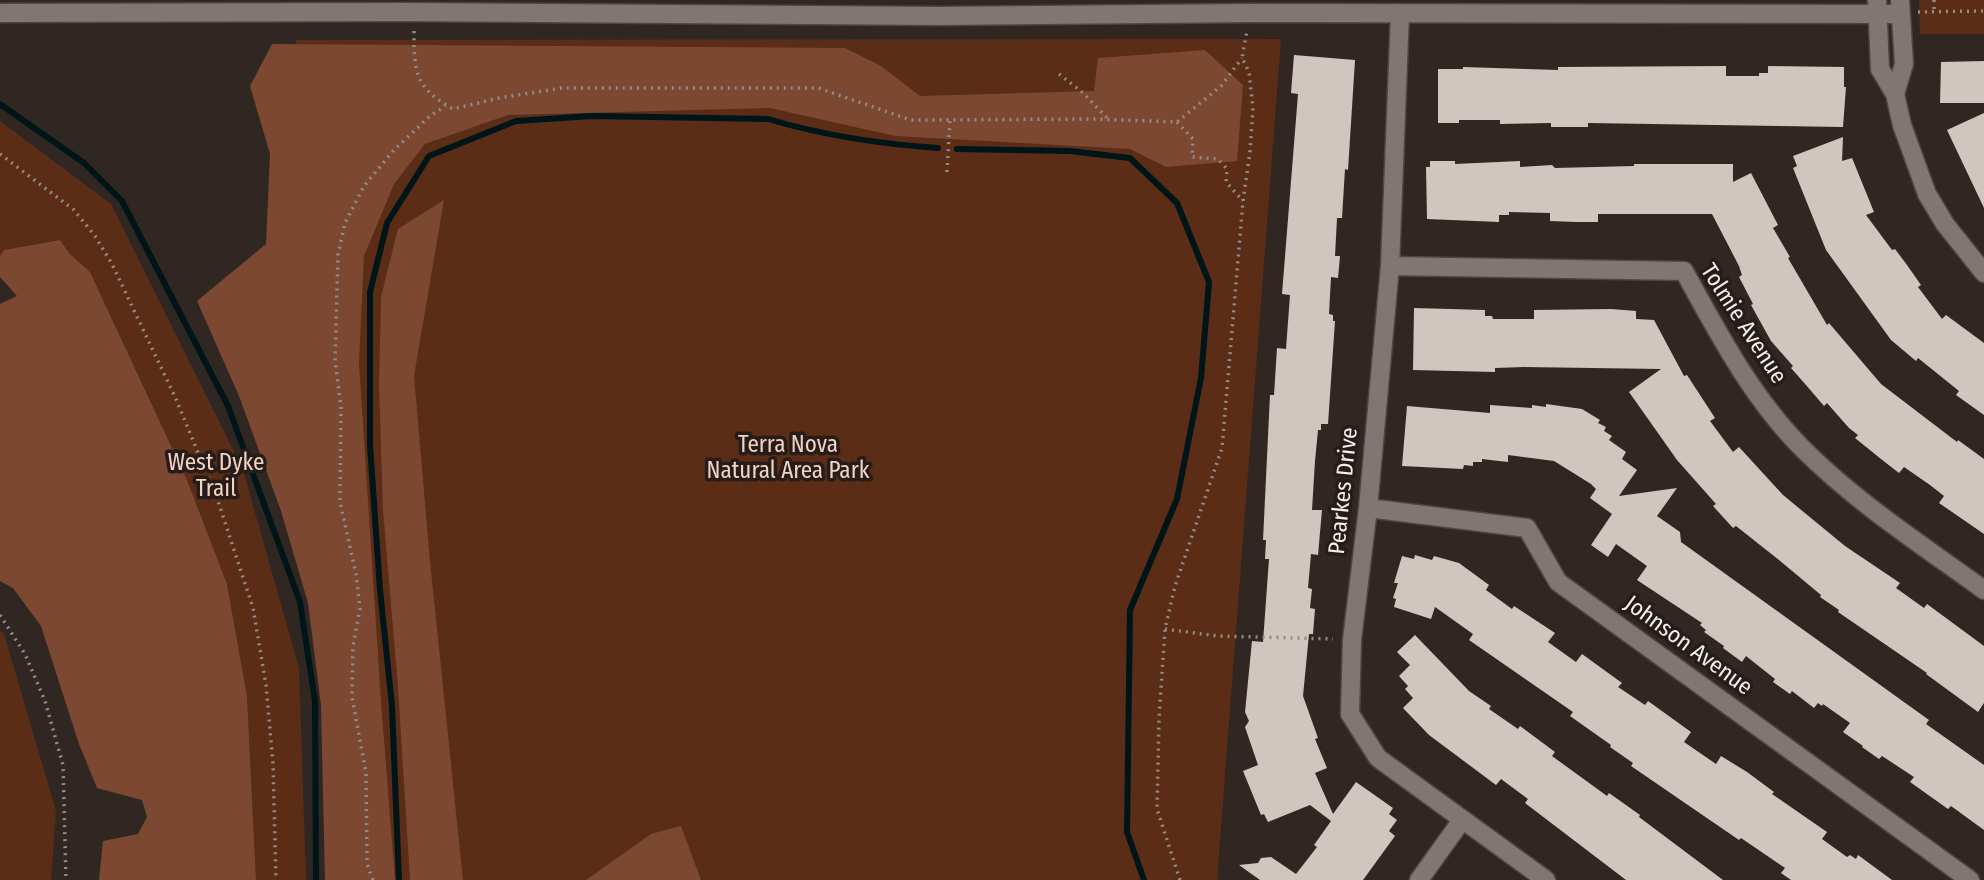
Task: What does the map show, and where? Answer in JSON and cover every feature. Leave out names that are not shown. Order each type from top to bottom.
[{"type":"street","points":[[1878,7],[1880,69],[1895,94],[1902,125],[1927,194],[1945,224],[1984,273]]},
{"type":"street","points":[[0,13],[406,12],[939,16],[1878,7],[1905,9],[1904,64],[1895,94]]},
{"type":"street","name":"Pearkes Drive","points":[[1400,13],[1390,266],[1368,508],[1352,640],[1350,714],[1378,758],[1546,880]]},
{"type":"street","name":"Tolmie Avenue","points":[[1390,266],[1684,271],[1726,349],[1801,448],[1860,500],[1984,590]]},
{"type":"street","name":"Johnson Avenue","points":[[1368,508],[1527,528],[1558,582],[1970,880]]},
{"type":"street","points":[[1419,880],[1462,820]]},
{"type":"path","points":[[1934,0],[1934,12]]},
{"type":"path","points":[[1905,9],[1934,12],[1984,11]]},
{"type":"path","points":[[414,27],[415,73],[434,99],[453,109],[562,88],[818,88],[911,120],[1177,122],[1221,86],[1242,58],[1248,27]]},
{"type":"path","points":[[1180,880],[1157,810],[1165,629],[1174,586],[1222,448],[1242,201],[1250,152],[1253,108],[1249,72],[1242,58]]},
{"type":"path","points":[[1059,74],[1081,91],[1110,120]]},
{"type":"path","points":[[373,880],[367,864],[366,772],[352,697],[354,646],[360,609],[356,575],[340,502],[341,407],[335,360],[338,255],[345,223],[364,186],[393,151],[432,115],[447,106]]},
{"type":"path","points":[[947,172],[950,120]]},
{"type":"path","points":[[1177,122],[1194,139],[1192,156],[1218,159],[1227,169],[1226,182],[1242,201]]},
{"type":"path","points":[[0,154],[74,210],[95,236],[112,264],[176,399],[219,504],[253,608],[266,685],[273,763],[276,880]]},
{"type":"path","points":[[0,615],[25,654],[45,701],[63,765],[66,880]]},
{"type":"path","points":[[1165,629],[1217,636],[1352,640]]},
{"type":"green space","points":[[1919,0],[1984,0],[1984,34],[1920,34]]},
{"type":"green space","name":"Terra Nova Natural Area Park","points":[[1281,39],[1217,880],[336,880],[339,759],[296,457],[296,40]]},
{"type":"green space","name":"West Dyke Trail","points":[[0,121],[111,204],[243,470],[299,668],[306,880],[256,880],[247,696],[227,584],[187,480],[90,272],[59,240],[4,250],[0,256]]},
{"type":"green space","points":[[0,631],[4,634],[56,811],[51,880],[0,880]]},
{"type":"shaded area","points":[[272,44],[845,48],[881,66],[920,96],[1094,91],[1098,58],[1205,50],[1243,85],[1237,161],[1166,167],[1130,149],[895,136],[770,108],[508,115],[425,144],[394,184],[364,256],[359,362],[395,880],[325,880],[321,705],[308,603],[281,511],[239,396],[197,301],[266,244],[270,154],[250,86]]},
{"type":"shaded area","points":[[444,200],[414,376],[463,880],[410,880],[383,510],[379,385],[381,297],[398,229]]},
{"type":"shaded area","points":[[60,240],[69,253],[90,272],[187,480],[227,584],[247,696],[256,880],[99,880],[103,841],[138,834],[147,817],[142,800],[97,788],[79,744],[41,626],[13,588],[0,581],[0,304],[17,296],[0,277],[0,256],[4,250]]},
{"type":"shaded area","points":[[681,826],[701,880],[586,880],[651,834]]},
{"type":"building","points":[[1294,55],[1355,60],[1348,170],[1345,169],[1342,218],[1337,218],[1335,256],[1340,256],[1338,278],[1331,277],[1329,314],[1333,315],[1335,321],[1328,424],[1321,424],[1321,430],[1318,430],[1315,461],[1312,510],[1322,510],[1318,555],[1311,554],[1308,588],[1312,589],[1310,608],[1315,609],[1313,634],[1309,634],[1303,696],[1318,738],[1315,739],[1327,768],[1315,773],[1333,814],[1356,782],[1393,808],[1389,814],[1397,820],[1389,831],[1395,836],[1363,880],[1260,880],[1239,865],[1258,863],[1261,858],[1271,857],[1296,874],[1317,847],[1314,845],[1331,821],[1310,805],[1268,822],[1264,814],[1261,815],[1243,771],[1258,765],[1245,727],[1249,721],[1245,712],[1252,641],[1263,642],[1269,559],[1265,559],[1266,540],[1263,540],[1270,395],[1274,395],[1277,348],[1286,349],[1290,295],[1282,294],[1298,94],[1291,93]]},
{"type":"building","points":[[1984,61],[1984,103],[1940,103],[1941,62]]},
{"type":"building","points":[[1726,66],[1726,76],[1759,76],[1759,73],[1768,73],[1768,66],[1844,67],[1846,87],[1843,127],[1588,123],[1588,127],[1551,127],[1551,123],[1500,124],[1500,120],[1438,123],[1438,69],[1463,67],[1558,70],[1558,67]]},
{"type":"building","points":[[1984,113],[1984,208],[1947,130]]},
{"type":"building","points":[[1843,137],[1842,161],[1852,158],[1874,212],[1866,215],[1907,265],[1921,285],[1918,287],[1942,319],[1946,315],[1984,343],[1984,415],[1956,395],[1959,391],[1891,340],[1826,250],[1793,168],[1797,166],[1793,156]]},
{"type":"building","points":[[1430,161],[1455,161],[1455,164],[1520,161],[1520,167],[1552,165],[1555,168],[1634,164],[1733,164],[1733,182],[1751,173],[1778,225],[1773,228],[1790,257],[1788,258],[1827,325],[1829,323],[1881,384],[1957,442],[1958,440],[1984,459],[1984,534],[1939,503],[1944,496],[1930,485],[1904,467],[1899,473],[1855,438],[1858,435],[1827,403],[1824,406],[1791,368],[1793,366],[1771,341],[1751,305],[1753,304],[1739,277],[1742,275],[1739,266],[1712,214],[1598,214],[1598,222],[1550,221],[1550,213],[1509,212],[1509,215],[1499,215],[1499,222],[1427,219],[1426,167],[1430,167]]},
{"type":"building","points":[[1414,308],[1485,310],[1485,316],[1492,316],[1493,319],[1534,319],[1534,310],[1611,309],[1636,311],[1636,319],[1654,320],[1684,376],[1687,375],[1715,418],[1710,421],[1733,452],[1739,447],[1783,495],[1845,546],[1900,583],[1896,588],[1924,608],[1927,604],[1984,646],[1984,703],[1978,712],[1838,612],[1839,610],[1820,597],[1821,595],[1779,560],[1736,526],[1733,528],[1713,506],[1716,504],[1677,460],[1629,392],[1661,369],[1524,367],[1495,368],[1495,372],[1413,370]]},
{"type":"building","points":[[1546,404],[1582,409],[1600,420],[1598,423],[1606,427],[1604,431],[1612,436],[1609,440],[1626,452],[1622,459],[1637,470],[1619,496],[1677,488],[1657,516],[1680,532],[1681,542],[1929,720],[1926,724],[1984,765],[1984,830],[1951,806],[1948,809],[1910,782],[1914,777],[1882,756],[1879,759],[1862,747],[1843,732],[1850,723],[1823,704],[1822,706],[1818,703],[1814,708],[1792,691],[1790,694],[1773,682],[1775,679],[1746,656],[1742,662],[1723,648],[1724,646],[1704,632],[1706,630],[1700,625],[1702,623],[1637,580],[1647,566],[1616,544],[1608,557],[1591,545],[1612,514],[1590,498],[1596,489],[1591,484],[1554,461],[1508,455],[1508,462],[1482,459],[1482,462],[1473,462],[1473,466],[1464,465],[1463,469],[1402,466],[1407,406],[1490,413],[1490,405],[1532,408],[1532,405],[1546,407]]},
{"type":"building","points":[[1415,555],[1432,560],[1434,556],[1459,563],[1489,585],[1486,590],[1512,609],[1514,606],[1555,633],[1548,642],[1576,662],[1582,654],[1622,683],[1618,687],[1645,705],[1648,701],[1691,732],[1684,742],[1716,764],[1721,756],[1747,772],[1774,792],[1772,794],[1827,832],[1822,839],[1847,857],[1850,855],[1856,859],[1858,855],[1892,880],[1791,880],[1781,873],[1785,868],[1631,766],[1633,763],[1570,716],[1573,712],[1469,640],[1473,634],[1435,607],[1431,619],[1394,607],[1396,599],[1393,598],[1398,583],[1394,583],[1402,556],[1414,559]]},
{"type":"building","points":[[1415,635],[1469,691],[1491,706],[1489,709],[1518,729],[1520,726],[1555,752],[1552,756],[1607,796],[1609,793],[1640,815],[1639,817],[1723,880],[1626,880],[1525,803],[1528,799],[1501,779],[1496,785],[1429,735],[1403,708],[1413,698],[1405,689],[1408,686],[1399,676],[1410,665],[1397,652]]},
{"type":"waterway","points":[[0,104],[84,163],[122,201],[228,406],[300,602],[315,701],[316,880]]},
{"type":"waterway","points":[[399,880],[392,706],[380,590],[370,445],[370,292],[387,223],[429,156],[516,121],[592,116],[768,119],[853,138],[938,148]]},
{"type":"waterway","points":[[957,149],[1070,151],[1130,158],[1177,203],[1209,282],[1201,378],[1177,499],[1130,610],[1127,832],[1144,880]]}]
